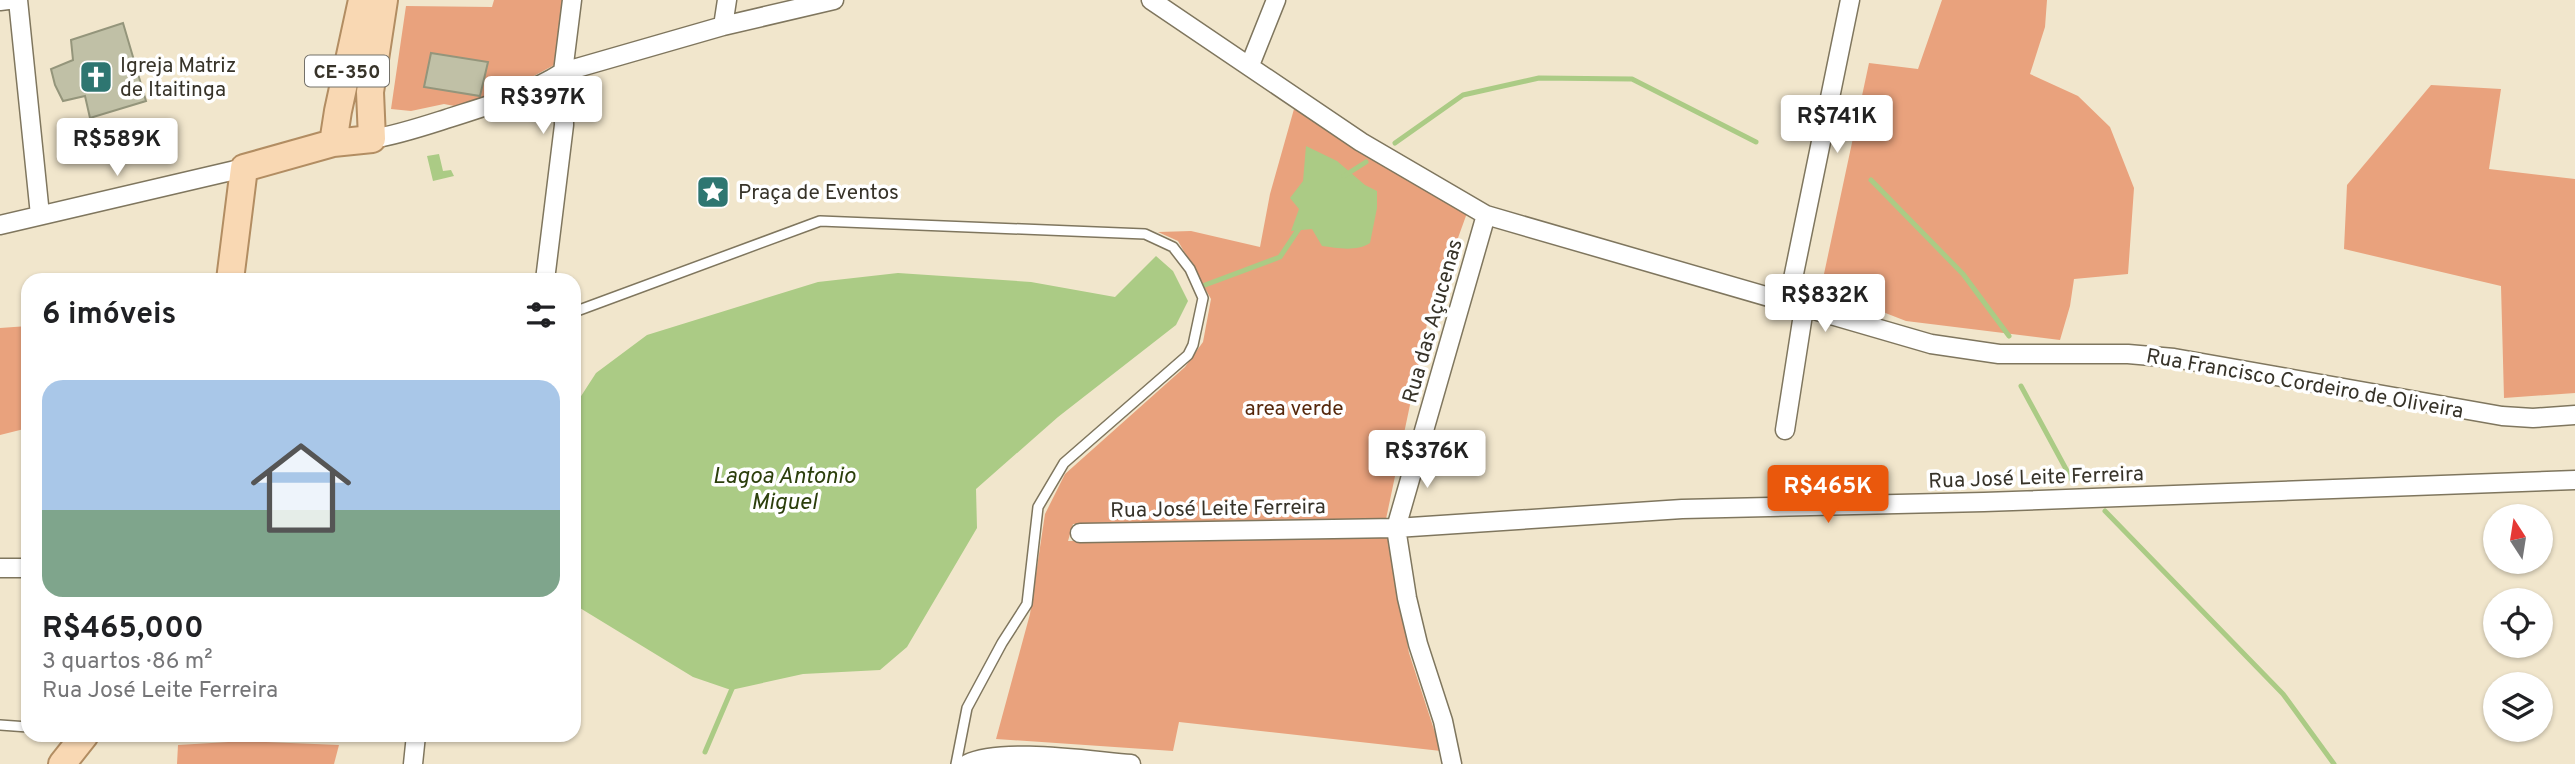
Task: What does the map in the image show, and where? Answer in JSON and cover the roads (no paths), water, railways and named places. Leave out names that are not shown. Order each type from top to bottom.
[{"type":"main road","name":"CE-350","points":[[333,143],[362,0]]},
{"type":"main road","name":"CE-350","points":[[372,139],[370,92],[384,0]]},
{"type":"main road","points":[[231,273],[244,168],[333,143],[372,139]]},
{"type":"main road","points":[[62,764],[79,742]]},
{"type":"street","points":[[0,1],[8,0]]},
{"type":"street","points":[[18,0],[40,215]]},
{"type":"street","points":[[546,273],[564,125],[563,72],[572,0]]},
{"type":"street","points":[[723,26],[727,0]]},
{"type":"street","points":[[372,139],[412,130],[496,103],[536,87],[563,72],[723,26],[834,0]]},
{"type":"street","name":"Rua Francisco Cordeiro de Oliveira","points":[[1151,0],[1361,142],[1486,215],[1931,344],[1971,351],[2024,355],[2128,354],[2174,358],[2502,416],[2533,418],[2575,415]]},
{"type":"street","points":[[1250,65],[1276,0]]},
{"type":"street","points":[[1785,430],[1796,305],[1850,0]]},
{"type":"street","points":[[0,225],[244,168]]},
{"type":"street","name":"Rua das Açucenas","points":[[1452,764],[1407,598],[1396,528],[1486,215]]},
{"type":"street","name":"Rua José Leite Ferreira","points":[[1080,533],[1396,528],[1682,509],[1984,502],[2575,480]]},
{"type":"street","points":[[0,568],[21,568]]},
{"type":"street","points":[[413,764],[415,742]]},
{"type":"street","points":[[967,764],[992,758],[1024,757],[1131,764]]},
{"type":"lane","points":[[581,309],[820,220],[1145,234],[1173,247],[1190,269],[1203,298],[1194,345],[1188,355],[1063,463],[1054,476],[1038,507],[1027,604],[1002,643],[967,708],[956,764]]},
{"type":"lane","points":[[0,725],[21,726]]},
{"type":"water","points":[[1306,146],[1337,161],[1365,185],[1377,191],[1377,208],[1370,243],[1353,248],[1322,246],[1312,229],[1291,231],[1299,209],[1290,198],[1303,181]]},
{"type":"water","points":[[439,154],[443,171],[451,170],[454,176],[433,181],[427,156]]},
{"type":"water","name":"Lagoa Antonio Miguel","points":[[1156,256],[1173,271],[1188,301],[1176,325],[1058,417],[976,489],[977,528],[907,647],[880,670],[803,674],[731,690],[693,677],[581,609],[581,396],[596,373],[647,335],[818,282],[898,273],[1031,282],[1115,297]]},
{"type":"waterway","points":[[1395,143],[1463,95],[1539,78],[1632,79],[1756,142]]},
{"type":"waterway","points":[[1344,176],[1366,162]]},
{"type":"waterway","points":[[1871,180],[1963,274],[2009,336]]},
{"type":"waterway","points":[[1205,285],[1280,257],[1300,227]]},
{"type":"waterway","points":[[2021,386],[2073,482]]},
{"type":"waterway","points":[[2105,511],[2283,694],[2334,764]]},
{"type":"waterway","points":[[705,752],[734,684]]},
{"type":"place","name":"Igreja Matriz de Itaitinga","points":[[96,77]]},
{"type":"place","name":"Praça de Eventos","points":[[713,192]]},
{"type":"park label","name":"area verde","points":[[1294,408]]}]
